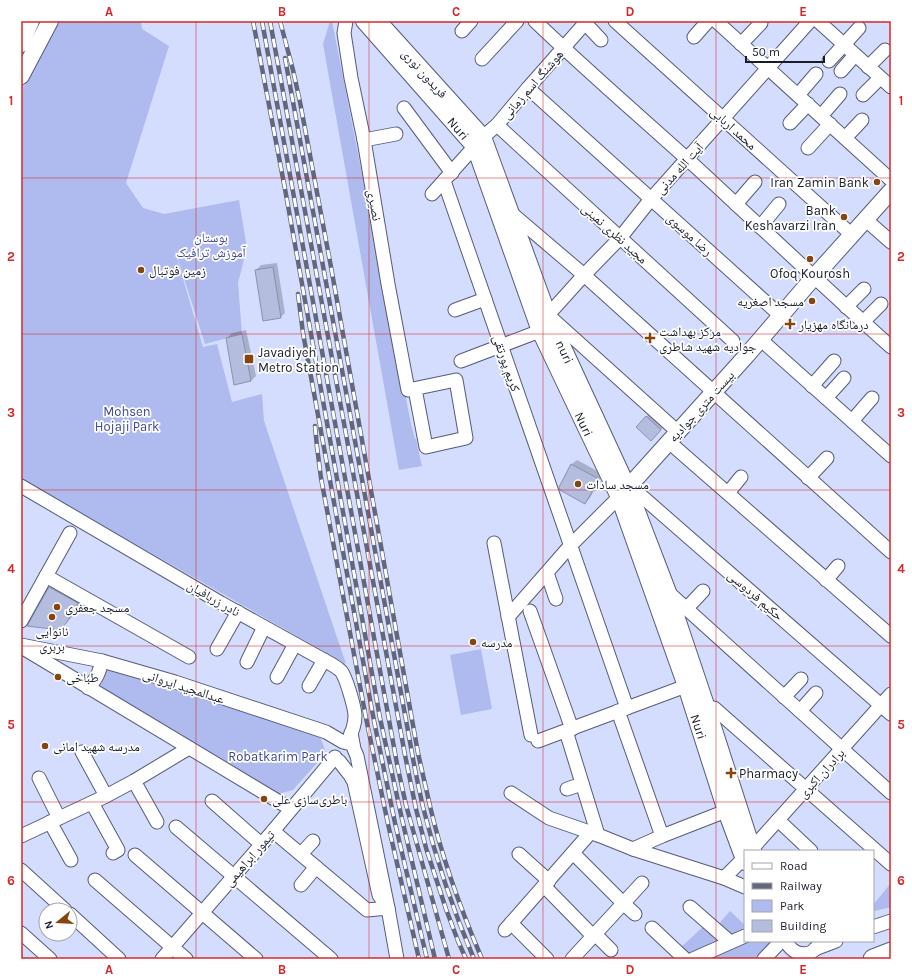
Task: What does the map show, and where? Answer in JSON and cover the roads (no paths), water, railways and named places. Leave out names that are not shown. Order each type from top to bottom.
[{"type":"highway","points":[[873,959],[891,952]]},
{"type":"main road","points":[[21,44],[31,21]]},
{"type":"main road","points":[[21,76],[50,21]]},
{"type":"main road","name":"Nuri","points":[[364,21],[479,142],[540,331],[626,490],[668,592],[692,684]]},
{"type":"main road","name":"فریدون نوری","points":[[378,21],[479,142],[510,212]]},
{"type":"main road","name":"بیست متری جوادیه","points":[[626,490],[891,191]]},
{"type":"main road","name":"nuri","points":[[510,212],[548,316],[626,490]]},
{"type":"main road","name":"Nuri","points":[[626,490],[746,850]]},
{"type":"street","name":"نصیری","points":[[346,21],[344,33],[351,78],[364,140],[388,284],[412,389],[426,447],[466,438],[456,380],[412,389]]},
{"type":"street","points":[[462,31],[471,21]]},
{"type":"street","points":[[482,59],[517,21]]},
{"type":"street","points":[[535,21],[736,204],[846,307],[889,342]]},
{"type":"street","name":"محمد اربابی","points":[[615,21],[852,235]]},
{"type":"street","points":[[694,37],[708,21]]},
{"type":"street","name":"آیت‌ الله مدنی","points":[[548,316],[584,275],[620,238],[651,199],[810,21]]},
{"type":"street","points":[[818,21],[891,87]]},
{"type":"street","points":[[586,22],[601,40]]},
{"type":"street","name":"هوشنگ اسم زمانی","points":[[432,194],[479,142],[497,125],[586,22]]},
{"type":"street","points":[[721,22],[741,44],[891,180]]},
{"type":"street","points":[[741,44],[761,23]]},
{"type":"street","points":[[829,60],[859,28]]},
{"type":"street","points":[[868,67],[885,50]]},
{"type":"street","points":[[841,71],[856,55]]},
{"type":"street","points":[[798,95],[816,74]]},
{"type":"street","points":[[863,95],[880,78]]},
{"type":"street","name":"رضا موسوی","points":[[528,88],[781,316]]},
{"type":"street","points":[[808,148],[840,94]]},
{"type":"street","points":[[790,123],[808,104]]},
{"type":"street","name":"کریم پورتقی","points":[[404,108],[448,177],[485,299],[570,546],[662,836]]},
{"type":"street","points":[[845,138],[862,120]]},
{"type":"street","name":"مجید نظری نمینی","points":[[497,125],[733,341]]},
{"type":"street","points":[[364,140],[396,134]]},
{"type":"street","points":[[736,204],[755,182]]},
{"type":"street","points":[[760,227],[779,204]]},
{"type":"street","points":[[510,212],[584,275],[891,552]]},
{"type":"street","points":[[866,220],[891,242]]},
{"type":"street","points":[[846,307],[864,289]]},
{"type":"street","points":[[455,310],[485,299]]},
{"type":"street","points":[[863,322],[881,304]]},
{"type":"street","points":[[548,316],[673,437],[728,493],[826,580],[890,634]]},
{"type":"street","points":[[461,361],[540,331]]},
{"type":"street","points":[[760,339],[891,456]]},
{"type":"street","points":[[812,386],[834,361]]},
{"type":"street","points":[[826,398],[844,378]]},
{"type":"street","points":[[852,421],[872,398]]},
{"type":"street","points":[[808,478],[827,458]]},
{"type":"street","points":[[728,493],[742,477]]},
{"type":"street","name":"نادر زربافیان","points":[[21,486],[341,671],[349,689],[355,715],[349,742],[357,756],[397,959]]},
{"type":"street","name":"بیست متری جوادیه","points":[[508,617],[570,546],[626,490]]},
{"type":"street","name":"حکیم فردوسی","points":[[626,490],[886,709]]},
{"type":"street","points":[[21,622],[70,533]]},
{"type":"street","points":[[494,543],[508,617],[535,738],[569,730],[692,684]]},
{"type":"street","points":[[826,580],[838,566]]},
{"type":"street","points":[[547,573],[556,599]]},
{"type":"street","points":[[46,576],[189,657]]},
{"type":"street","points":[[686,609],[703,591]]},
{"type":"street","points":[[668,592],[750,672],[784,697],[891,793]]},
{"type":"street","points":[[530,611],[569,730],[594,834]]},
{"type":"street","points":[[217,649],[238,612]]},
{"type":"street","points":[[247,662],[264,627]]},
{"type":"street","points":[[277,677],[295,644]]},
{"type":"street","name":"عبدالمجید ایروانی","points":[[23,651],[102,660],[175,682],[326,732],[349,742]]},
{"type":"street","name":"عبدالمجید ایروانی","points":[[23,651],[291,809]]},
{"type":"street","points":[[88,688],[96,680],[102,660]]},
{"type":"street","points":[[309,686],[324,660]]},
{"type":"street","points":[[784,697],[801,679]]},
{"type":"street","points":[[800,712],[816,693]]},
{"type":"street","name":"برادران اکبری","points":[[752,850],[842,749],[886,709],[891,694]]},
{"type":"street","points":[[714,708],[891,864]]},
{"type":"street","name":"تیمور ابراهیمی","points":[[162,959],[291,809],[337,759],[334,754],[337,745],[349,742]]},
{"type":"street","points":[[21,836],[106,796],[189,748]]},
{"type":"street","points":[[82,752],[106,796]]},
{"type":"street","name":"نادر زربافیان","points":[[337,759],[354,782],[379,895],[388,908]]},
{"type":"street","points":[[39,778],[71,860]]},
{"type":"street","points":[[134,781],[157,822]]},
{"type":"street","points":[[567,789],[582,784]]},
{"type":"street","points":[[511,793],[549,818],[633,849],[724,878],[744,887]]},
{"type":"street","points":[[212,801],[261,844]]},
{"type":"street","points":[[92,803],[116,852]]},
{"type":"street","points":[[633,849],[732,808]]},
{"type":"street","points":[[778,820],[809,850]]},
{"type":"street","points":[[176,828],[331,959]]},
{"type":"street","points":[[273,831],[367,910],[388,908]]},
{"type":"street","points":[[547,959],[508,926],[573,853],[594,834]]},
{"type":"street","points":[[301,854],[313,841]]},
{"type":"street","points":[[573,853],[635,914]]},
{"type":"street","points":[[519,854],[594,935],[611,950]]},
{"type":"street","points":[[135,856],[256,959]]},
{"type":"street","name":"برادران اکبری","points":[[724,878],[744,859]]},
{"type":"street","points":[[301,884],[316,867]]},
{"type":"street","points":[[21,870],[56,902]]},
{"type":"street","points":[[95,880],[186,959]]},
{"type":"street","points":[[572,959],[642,883]]},
{"type":"street","points":[[690,907],[730,942]]},
{"type":"street","points":[[874,921],[891,918]]},
{"type":"street","points":[[78,921],[119,959]]},
{"type":"street","points":[[874,928],[891,921]]},
{"type":"street","points":[[652,928],[685,959]]},
{"type":"street","points":[[21,934],[50,959]]},
{"type":"street","points":[[693,959],[744,936]]},
{"type":"street","points":[[764,959],[780,942]]},
{"type":"street","points":[[786,942],[789,947],[799,954],[833,942]]},
{"type":"street","points":[[791,959],[813,948]]},
{"type":"railway","points":[[253,21],[285,189],[380,718],[435,959]]},
{"type":"railway","points":[[262,21],[397,764],[406,805],[449,959]]},
{"type":"railway","points":[[270,21],[416,809],[426,848],[446,909],[466,959]]},
{"type":"railway","points":[[280,21],[300,102],[418,753],[446,864],[459,903],[482,959]]},
{"type":"railway","points":[[285,58],[417,780],[439,865],[474,959]]},
{"type":"railway","points":[[298,294],[303,333],[374,721],[395,823],[427,959]]},
{"type":"railway","points":[[315,426],[321,478],[366,718],[388,824],[419,959]]},
{"type":"place","name":"Iran Zamin Bank","points":[[877,182]]},
{"type":"place","name":"Bank Keshavarzi Iran","points":[[844,217]]},
{"type":"place","name":"Ofoq Kourosh","points":[[810,259]]},
{"type":"place","name":"زمین فوتبال","points":[[141,270]]},
{"type":"place","name":"مسجد اصغریه","points":[[812,301]]},
{"type":"place","name":"درمانگاه مهزیار","points":[[790,324]]},
{"type":"place","name":"مرکز بهداشت جوادیه شهید شاطری","points":[[650,338]]},
{"type":"place","name":"Javadiyeh Metro Station","points":[[249,359]]},
{"type":"place","name":"مسجد سادات","points":[[578,484]]},
{"type":"place","name":"مسجد جعفری","points":[[57,607]]},
{"type":"place","name":"نانوایی بربری","points":[[52,617]]},
{"type":"place","name":"مدرسه","points":[[473,642]]},
{"type":"place","name":"طباخی","points":[[58,677]]},
{"type":"place","name":"مدرسه شهید امانی","points":[[45,746]]},
{"type":"place","name":"Pharmacy","points":[[731,773]]},
{"type":"place","name":"باطری‌سازی علی","points":[[264,799]]},
{"type":"park label","name":"بوستان آموزش ترافیک","points":[[211,244]]},
{"type":"park label","name":"Mohsen Hojaji Park","points":[[127,418]]},
{"type":"park label","name":"Robatkarim Park","points":[[278,756]]}]
